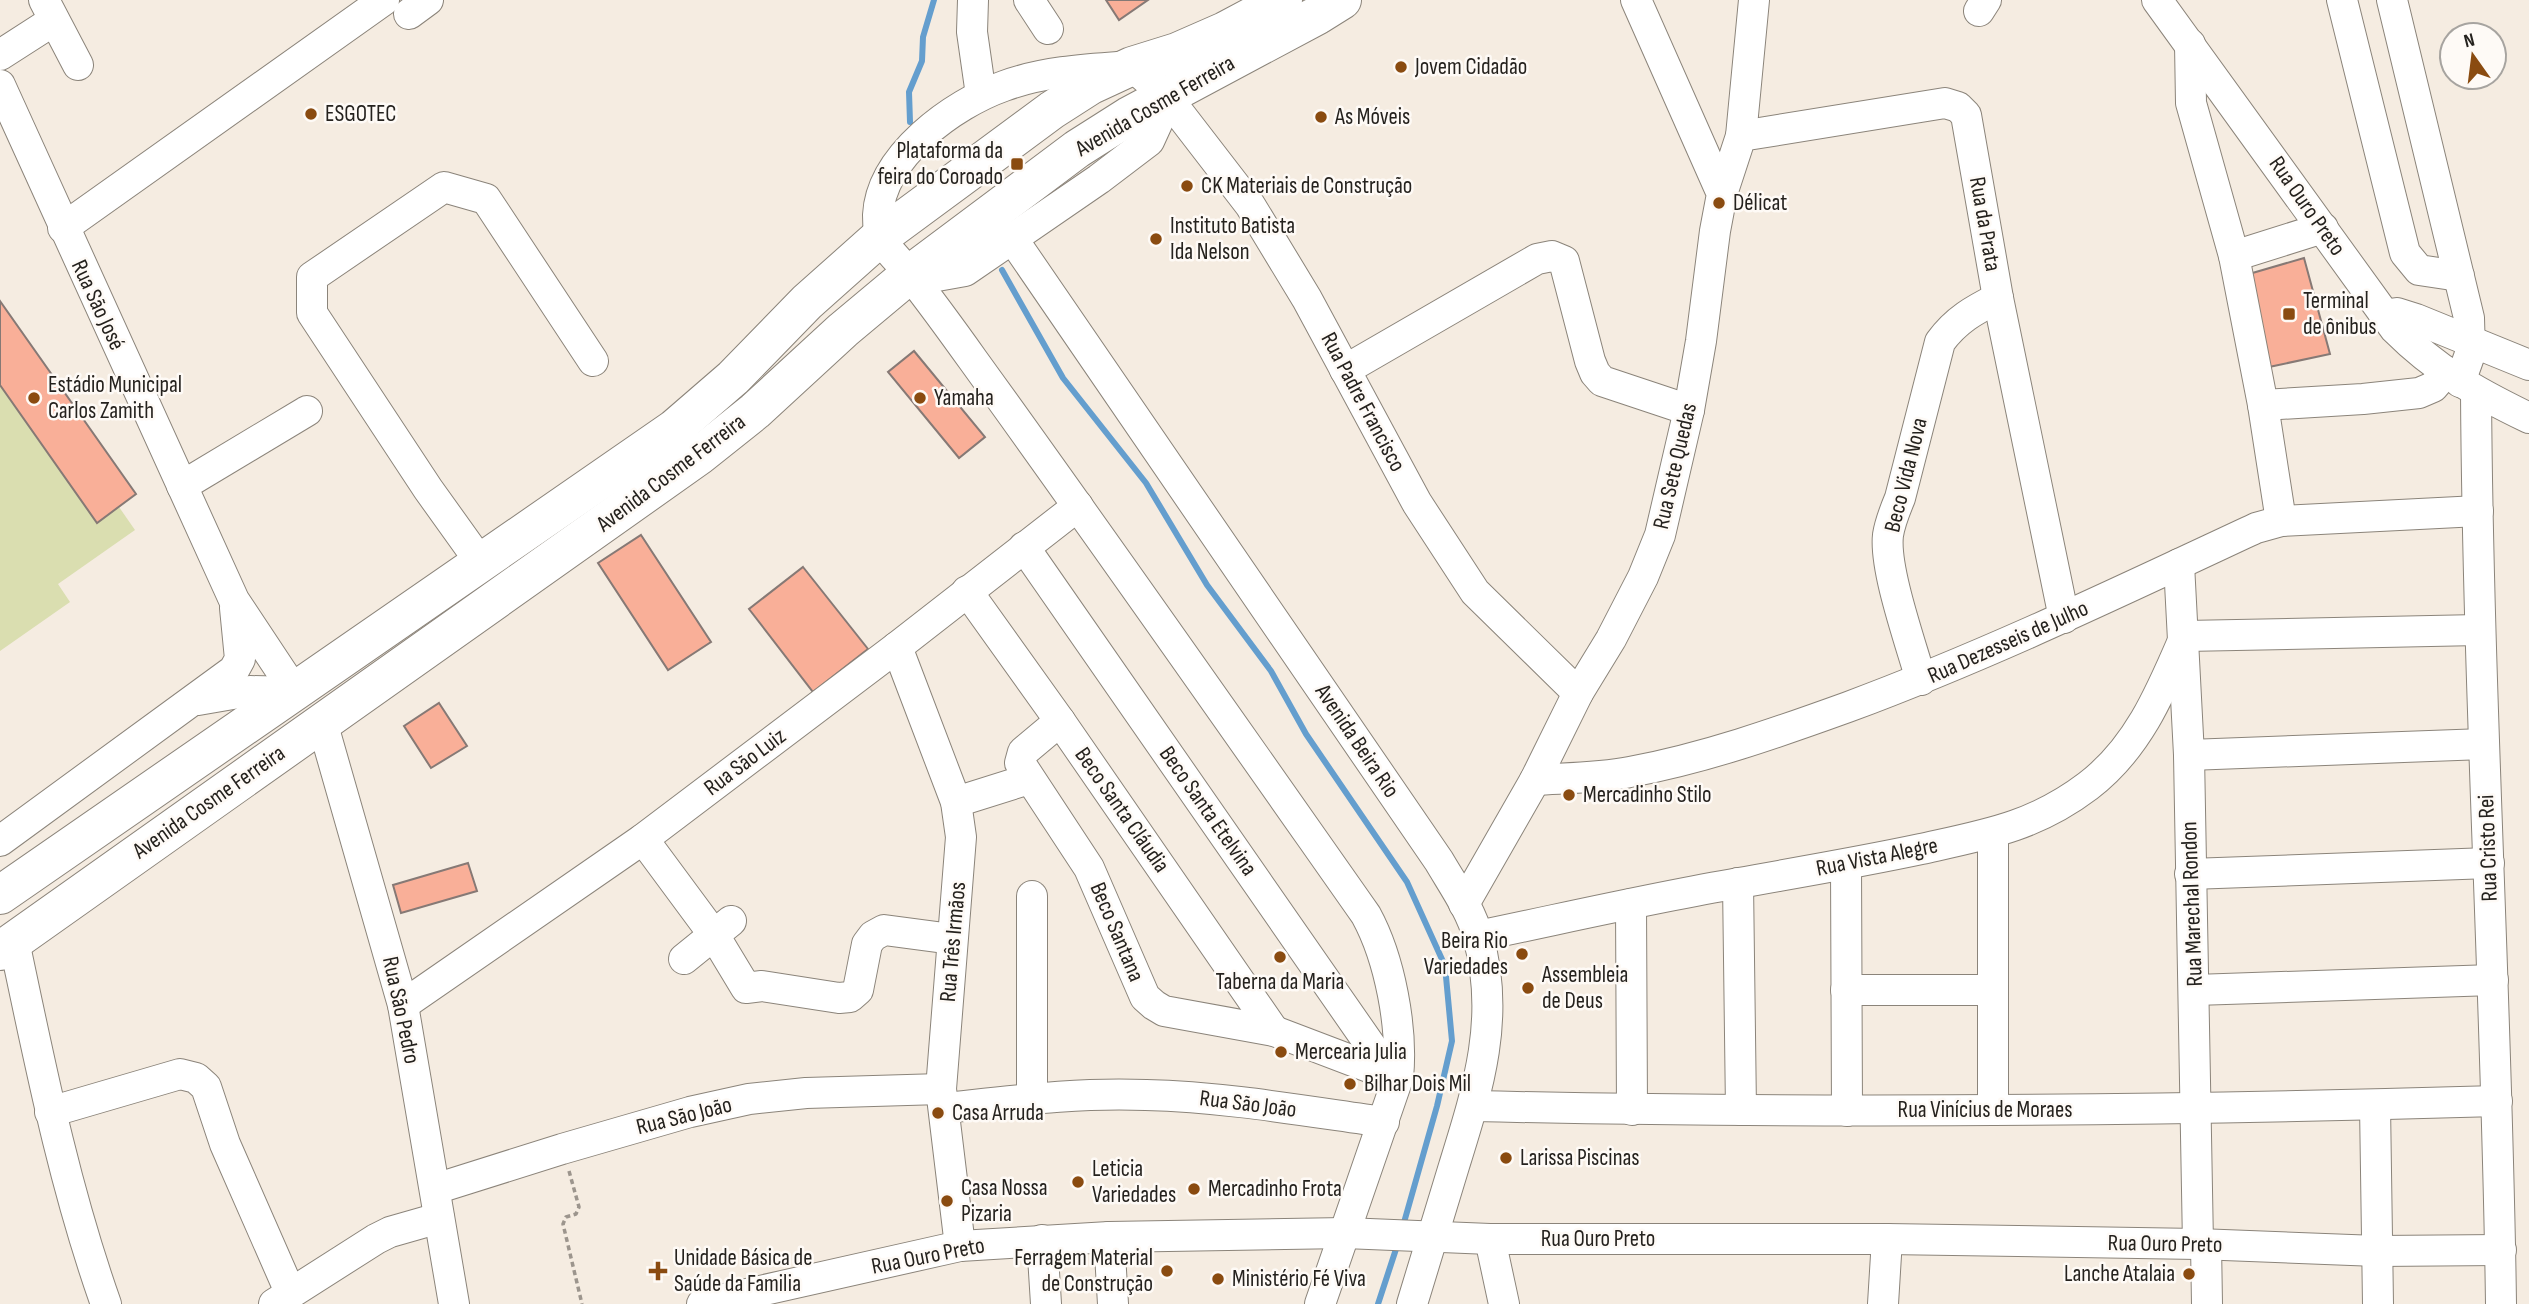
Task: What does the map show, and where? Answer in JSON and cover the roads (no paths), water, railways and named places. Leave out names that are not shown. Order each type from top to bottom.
[{"type":"main road","name":"Avenida Cosme Ferreira","points":[[0,895],[674,429],[733,378],[807,302],[880,237],[1052,110],[1091,85],[1132,66],[1177,52],[1225,31],[1283,0]]},
{"type":"main road","name":"Avenida Cosme Ferreira","points":[[7,946],[700,455],[755,411],[842,330],[910,274],[1077,149],[1129,116],[1318,16],[1342,0]]},
{"type":"street","points":[[973,0],[972,32],[981,95]]},
{"type":"street","points":[[1029,0],[1048,29]]},
{"type":"street","points":[[1636,0],[1722,194]]},
{"type":"street","points":[[1722,194],[1741,136],[1754,0]]},
{"type":"street","name":"Rua Ouro Preto","points":[[2157,0],[2384,315],[2419,354],[2460,383],[2529,418]]},
{"type":"street","points":[[2342,0],[2405,253],[2419,270],[2459,276]]},
{"type":"street","points":[[2392,0],[2469,318],[2471,341]]},
{"type":"street","points":[[63,228],[407,5]]},
{"type":"street","points":[[0,55],[48,10],[78,65]]},
{"type":"street","points":[[2190,44],[2191,103],[2234,256],[2263,405],[2281,521]]},
{"type":"street","points":[[1132,66],[1030,78],[981,95],[930,130],[896,164],[886,181],[879,204],[880,237],[910,274],[1078,506],[1366,915],[1381,947],[1399,1050],[1395,1077],[1352,1234],[1320,1304]]},
{"type":"street","name":"Rua Padre Francisco","points":[[1132,66],[1166,96],[1250,205],[1279,250],[1417,503],[1475,592],[1578,693]]},
{"type":"street","name":"Rua São José","points":[[0,85],[234,600],[295,692]]},
{"type":"street","points":[[910,274],[937,276],[965,271],[1149,141],[1166,96]]},
{"type":"street","name":"Rua da Prata","points":[[1741,136],[1945,103],[1958,107],[1966,115],[1998,299],[2064,618]]},
{"type":"street","points":[[481,563],[428,489],[312,313],[313,277],[444,187],[486,199],[593,361]]},
{"type":"street","name":"Rua Sete Quedas","points":[[1464,904],[1535,780],[1578,693],[1611,639],[1643,577],[1660,535],[1689,410],[1722,194]]},
{"type":"street","points":[[2234,256],[2323,228]]},
{"type":"street","name":"Avenida Beira Rio","points":[[1012,238],[1439,861],[1464,904],[1478,936],[1489,1019],[1485,1052],[1473,1106],[1421,1236],[1412,1304]]},
{"type":"street","points":[[1345,370],[1537,259],[1552,256],[1564,261],[1595,373],[1602,381],[1689,410]]},
{"type":"street","name":"Beco Vida Nova","points":[[1921,680],[1890,559],[1888,538],[1892,518],[1900,498],[1940,342],[1950,328],[1965,315],[1998,299]]},
{"type":"street","points":[[2384,315],[2397,313],[2406,316],[2529,365]]},
{"type":"street","name":"Rua Cristo Rei","points":[[2471,341],[2470,354],[2460,383],[2478,511],[2479,630],[2497,1101],[2501,1304]]},
{"type":"street","points":[[2263,405],[2363,400],[2419,393],[2433,387],[2460,383]]},
{"type":"street","points":[[182,486],[307,411]]},
{"type":"street","name":"Rua São Luiz","points":[[403,1005],[643,839],[1078,506]]},
{"type":"street","name":"Rua Dezesseis de Julho","points":[[1535,780],[1626,773],[1678,763],[1786,730],[1921,680],[2064,618],[2256,528],[2281,521],[2478,511]]},
{"type":"street","name":"Beco Santa Etelvina","points":[[1024,547],[1395,1077]]},
{"type":"street","name":"Rua Marechal Rondon","points":[[2179,564],[2185,636],[2197,1109],[2207,1304]]},
{"type":"street","name":"Beco Santa Cláudia","points":[[967,591],[1274,1031]]},
{"type":"street","name":"Rua São José","points":[[0,841],[234,670],[239,663],[240,646],[234,600]]},
{"type":"street","points":[[2185,636],[2479,630]]},
{"type":"street","name":"Rua Vista Alegre","points":[[1478,936],[1738,883],[1846,865],[1993,833],[2028,822],[2057,807],[2090,784],[2117,759],[2140,731],[2158,699],[2185,636]]},
{"type":"street","name":"Rua Três Irmãos","points":[[897,647],[956,802],[961,837],[943,1099],[960,1247]]},
{"type":"street","name":"Rua São José","points":[[191,702],[250,691],[295,692]]},
{"type":"street","name":"Beco Santana","points":[[1060,721],[1023,752],[1020,763],[1088,868],[1145,997],[1164,1011],[1274,1031],[1395,1077]]},
{"type":"street","name":"Rua São Pedro","points":[[322,722],[403,1005],[454,1304]]},
{"type":"street","points":[[2189,755],[2484,744]]},
{"type":"street","points":[[956,802],[1029,779]]},
{"type":"street","points":[[1993,833],[1993,1110]]},
{"type":"street","points":[[643,839],[722,928],[746,988],[762,986],[839,998],[850,996],[858,990],[867,944],[873,936],[884,930],[952,939]]},
{"type":"street","points":[[2190,874],[2489,863]]},
{"type":"street","points":[[1846,865],[1847,1111]]},
{"type":"street","points":[[1738,883],[1741,1110]]},
{"type":"street","points":[[1031,895],[1032,1099]]},
{"type":"street","points":[[1631,904],[1632,1110]]},
{"type":"street","points":[[684,959],[722,928]]},
{"type":"street","points":[[7,946],[85,1242],[106,1304]]},
{"type":"street","points":[[2195,990],[2493,980]]},
{"type":"street","points":[[1846,990],[1993,990]]},
{"type":"street","points":[[50,1112],[180,1074],[196,1078],[206,1087],[282,1298]]},
{"type":"street","name":"Rua São João","points":[[282,1298],[437,1204],[562,1149],[690,1112],[749,1099],[806,1093],[943,1099],[1032,1099],[1143,1094],[1198,1097],[1384,1122]]},
{"type":"street","name":"Rua Vinícius de Moraes","points":[[1473,1106],[1847,1111],[2197,1109],[2497,1101]]},
{"type":"street","points":[[2375,1105],[2378,1304]]},
{"type":"street","name":"Rua Ouro Preto","points":[[702,1304],[960,1247],[1109,1237],[1352,1234],[1490,1239],[1887,1239],[2202,1244],[2377,1251],[2501,1250]]},
{"type":"street","points":[[1109,1237],[1113,1304]]},
{"type":"street","points":[[1490,1239],[1504,1304]]},
{"type":"street","points":[[1883,1304],[1887,1239]]},
{"type":"street","points":[[1042,1240],[1046,1304]]},
{"type":"waterway","points":[[910,122],[909,92],[922,61],[923,37],[934,0]]},
{"type":"waterway","points":[[1002,270],[1063,378],[1146,483],[1207,585],[1271,671],[1306,734],[1407,882],[1445,966],[1452,1041],[1437,1106],[1403,1226]]},
{"type":"waterway","points":[[1378,1304],[1398,1243]]},
{"type":"place","name":"Jovem Cidadão","points":[[1401,67]]},
{"type":"place","name":"ESGOTEC","points":[[311,114]]},
{"type":"place","name":"As Móveis","points":[[1321,117]]},
{"type":"place","name":"Plataforma da feira do Coroado","points":[[1017,164]]},
{"type":"place","name":"CK Materiais de Construção","points":[[1187,186]]},
{"type":"place","name":"Délicat","points":[[1719,203]]},
{"type":"place","name":"Instituto Batista Ida Nelson","points":[[1156,239]]},
{"type":"place","name":"Terminal de ônibus","points":[[2289,314]]},
{"type":"place","name":"Estádio Municipal Carlos Zamith","points":[[34,398]]},
{"type":"place","name":"Yamaha","points":[[920,398]]},
{"type":"place","name":"Mercadinho Stilo","points":[[1569,795]]},
{"type":"place","name":"Beira Rio Variedades","points":[[1522,954]]},
{"type":"place","name":"Taberna da Maria","points":[[1280,957]]},
{"type":"place","name":"Assembleia de Deus","points":[[1528,988]]},
{"type":"place","name":"Mercearia Julia","points":[[1281,1052]]},
{"type":"place","name":"Bilhar Dois Mil","points":[[1350,1084]]},
{"type":"place","name":"Casa Arruda","points":[[938,1113]]},
{"type":"place","name":"Larissa Piscinas","points":[[1506,1158]]},
{"type":"place","name":"Leticia Variedades","points":[[1078,1182]]},
{"type":"place","name":"Mercadinho Frota","points":[[1194,1189]]},
{"type":"place","name":"Casa Nossa Pizaria","points":[[947,1201]]},
{"type":"place","name":"Unidade Básica de Saúde da Familia","points":[[658,1271]]},
{"type":"place","name":"Ferragem Material de Construção","points":[[1167,1271]]},
{"type":"place","name":"Lanche Atalaia","points":[[2189,1274]]},
{"type":"place","name":"Ministério Fé Viva","points":[[1218,1279]]}]
